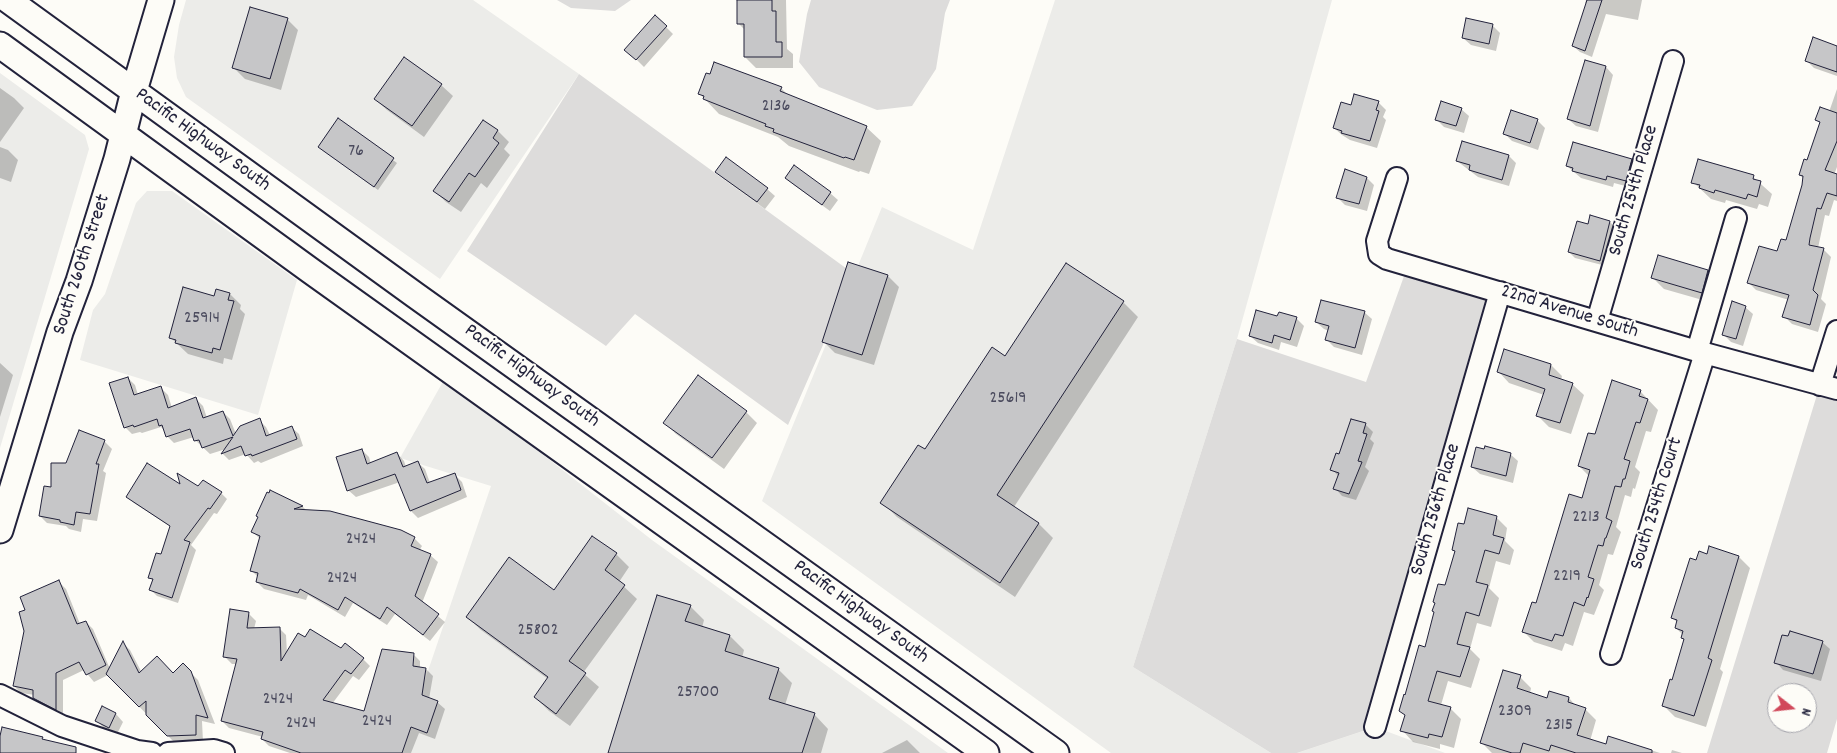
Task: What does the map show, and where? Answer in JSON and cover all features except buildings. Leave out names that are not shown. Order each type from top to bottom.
[{"type":"main road","name":"Pacific Highway South","points":[[8,0],[407,289],[1056,753]]},
{"type":"main road","name":"South 260th Street","points":[[0,530],[60,332],[79,281],[117,159],[134,91],[161,0]]},
{"type":"main road","name":"Pacific Highway South","points":[[0,45],[311,271],[986,753]]},
{"type":"street","name":"South 254th Place","points":[[1596,321],[1673,61]]},
{"type":"street","name":"22nd Avenue South","points":[[1397,178],[1377,242],[1379,254],[1387,259],[1701,352],[1828,387]]},
{"type":"street","points":[[1701,352],[1736,218]]},
{"type":"street","name":"South 256th Place","points":[[1374,727],[1500,292]]},
{"type":"street","points":[[1828,387],[1837,331]]},
{"type":"street","name":"South 254th Court","points":[[1611,654],[1701,352]]},
{"type":"street","points":[[0,695],[62,726],[137,751],[152,753]]},
{"type":"street","points":[[168,753],[214,750],[224,753]]},
{"type":"shaded area","points":[[186,0],[473,0],[579,74],[440,279],[186,97],[177,78],[174,57],[179,25]]},
{"type":"shaded area","points":[[557,0],[631,0],[615,11],[571,8]]},
{"type":"shaded area","points":[[811,0],[950,0],[945,13],[936,69],[912,106],[877,110],[819,87],[799,62]]},
{"type":"shaded area","points":[[1055,0],[1332,0],[1237,339],[1133,667],[1271,753],[1111,753],[762,501],[882,207],[973,250]]},
{"type":"shaded area","points":[[0,73],[85,135],[89,149],[0,448]]},
{"type":"shaded area","points":[[579,74],[854,274],[788,425],[635,314],[606,346],[467,251]]},
{"type":"shaded area","points":[[147,191],[172,191],[297,280],[258,415],[80,360],[93,310],[105,294],[136,203]]},
{"type":"shaded area","points":[[1408,265],[1500,292],[1375,727],[1297,753],[1271,753],[1133,667],[1237,339],[1366,382]]},
{"type":"shaded area","points":[[445,378],[652,540],[948,753],[400,753],[491,486],[400,458]]},
{"type":"shaded area","points":[[1820,385],[1837,389],[1837,719],[1827,753],[1707,753]]},
{"type":"shaded area","points":[[1375,727],[1445,753],[1297,753]]}]
